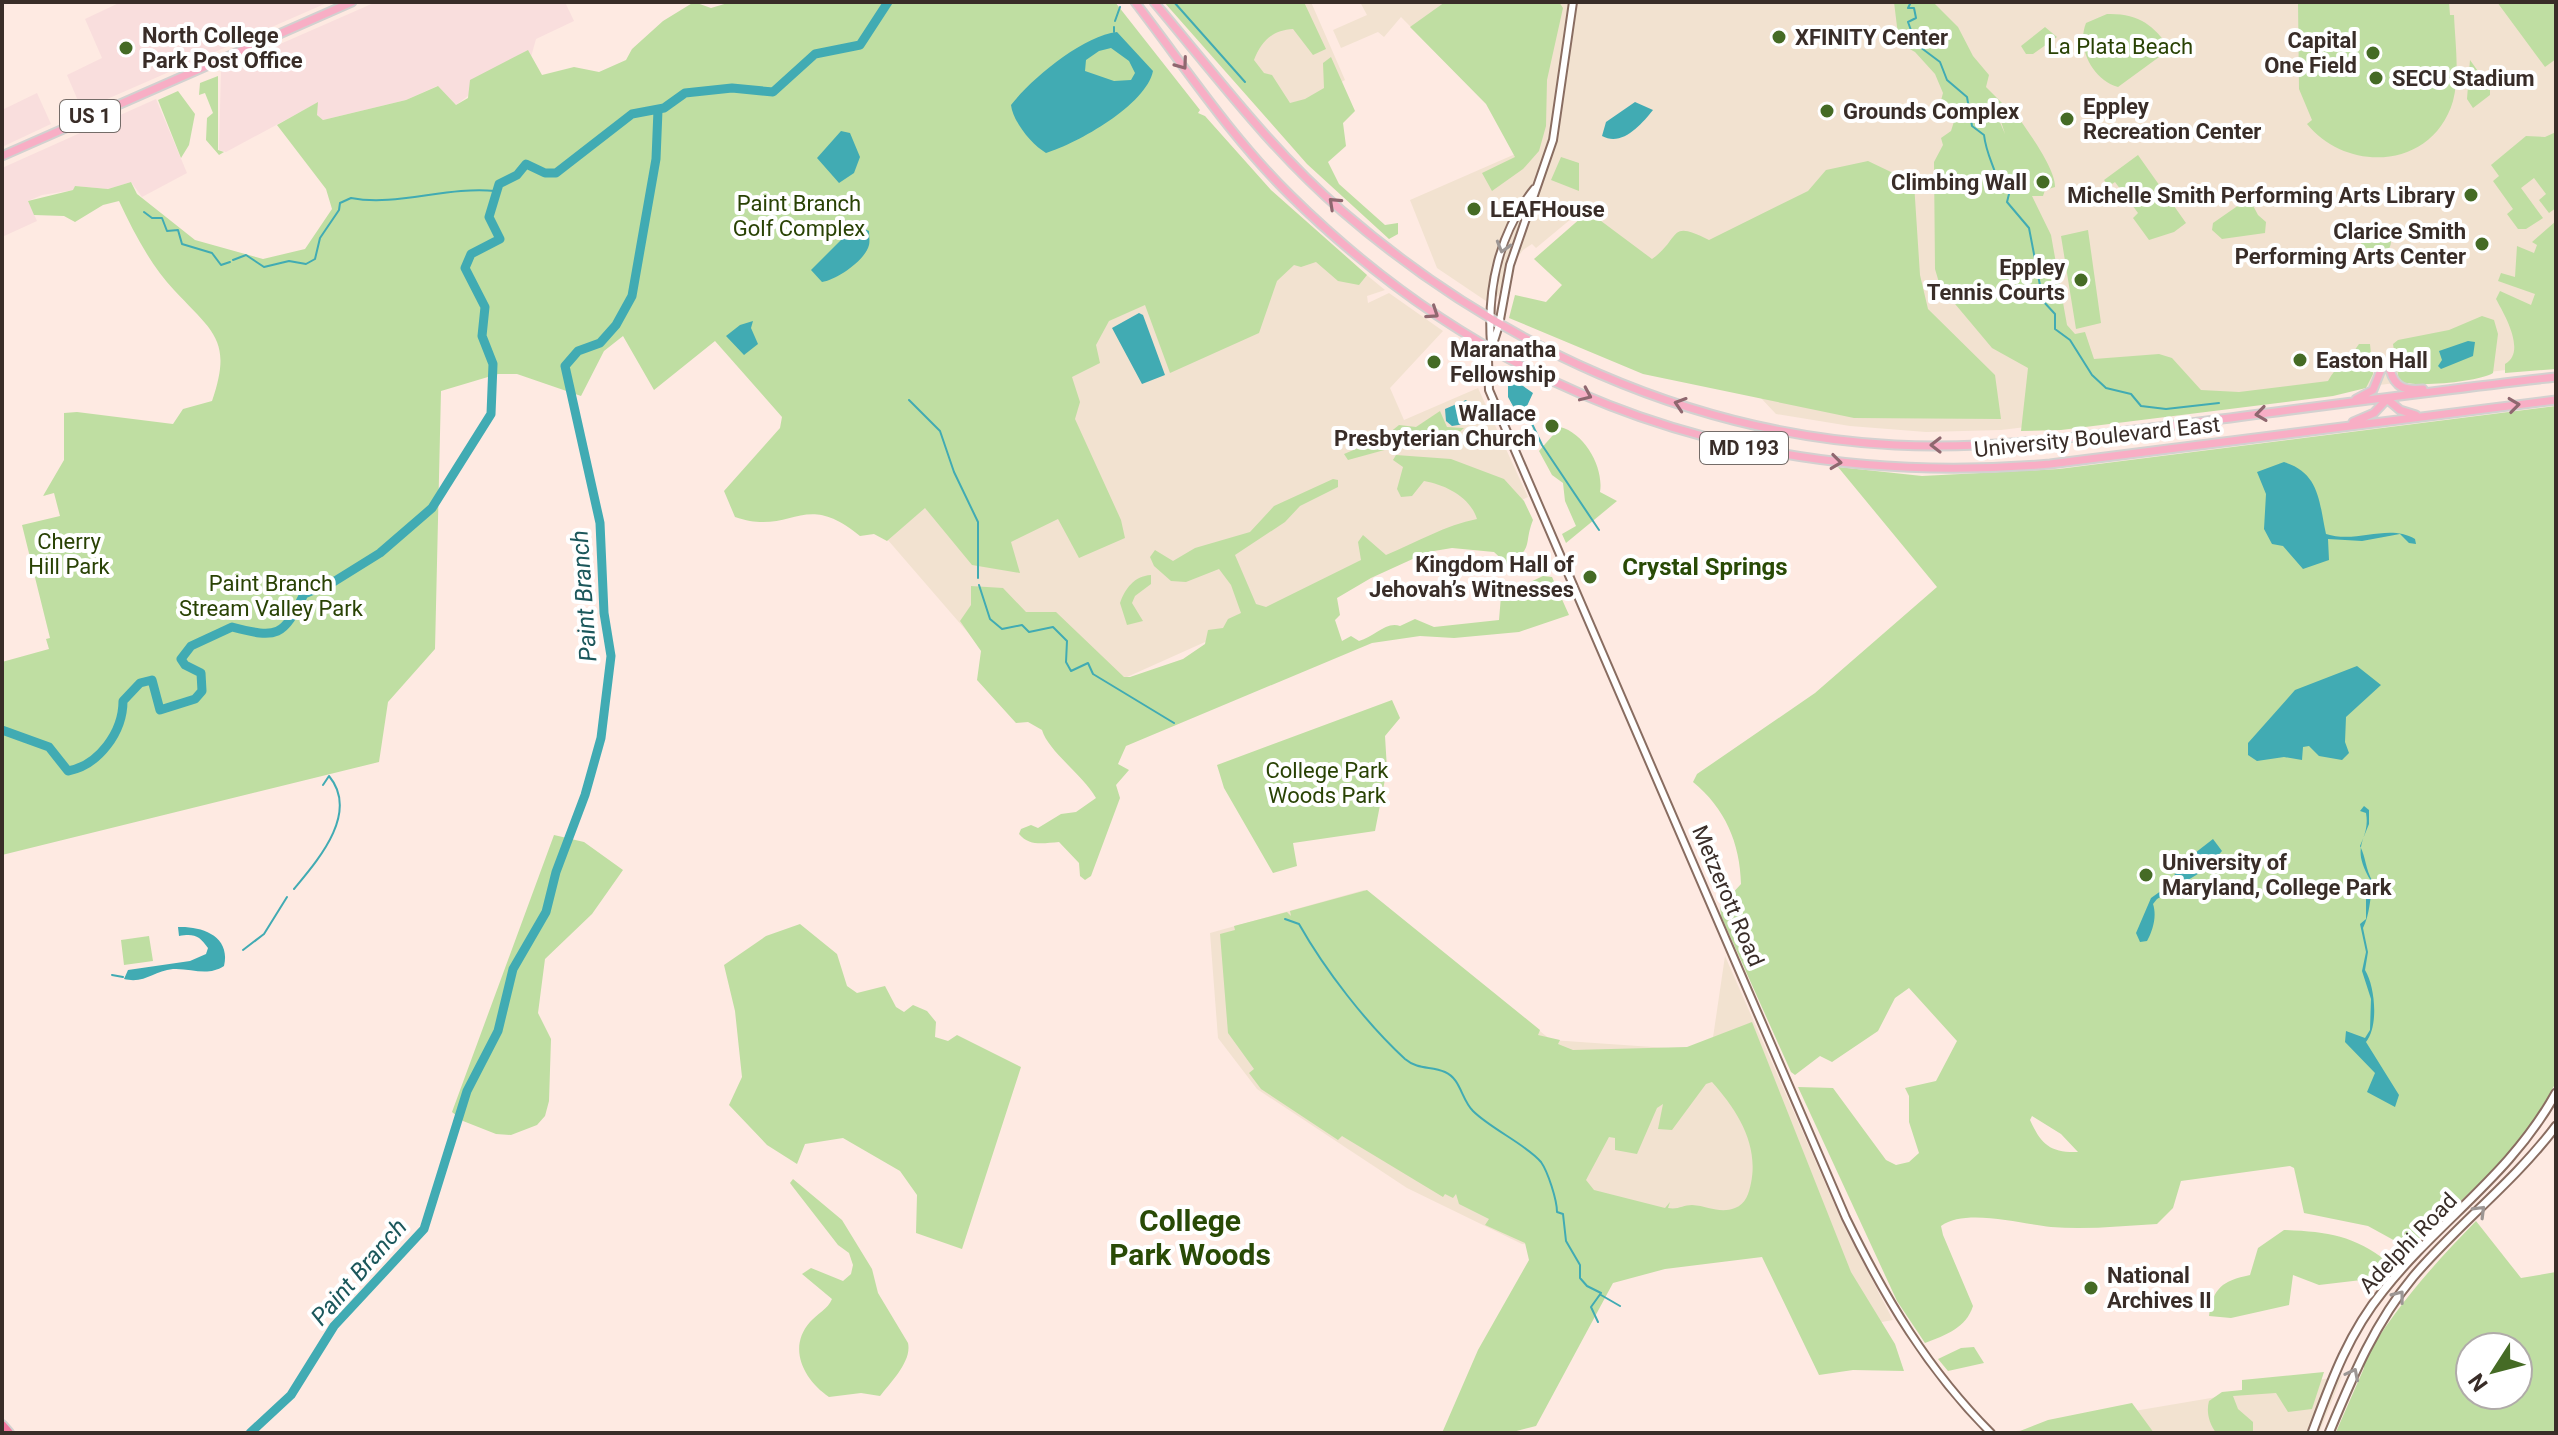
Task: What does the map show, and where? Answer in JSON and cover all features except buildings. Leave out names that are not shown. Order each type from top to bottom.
[{"type":"highway","points":[[2,1425],[9,1433]]},
{"type":"main road","name":"US 1","points":[[2,156],[352,2]]},
{"type":"main road","name":"University Boulevard East","points":[[1135,2],[1262,166],[1349,250],[1437,316],[1491,348],[1599,401],[1677,429],[1750,449],[1881,468],[1974,469],[2050,464],[2556,400]]},
{"type":"main road","name":"University Boulevard East","points":[[1154,2],[1280,149],[1340,209],[1416,270],[1489,320],[1580,367],[1698,410],[1803,435],[1894,445],[2014,444],[2556,377]]},
{"type":"main road","points":[[1371,282],[1386,279]]},
{"type":"main road","points":[[2338,404],[2372,392],[2386,370],[2395,383],[2410,391],[2450,386],[2461,389]]},
{"type":"main road","points":[[2335,428],[2370,415],[2387,399],[2402,411],[2429,415]]},
{"type":"main road","name":"Adelphi Road","points":[[2312,1433],[2356,1328],[2389,1284],[2506,1165],[2556,1093]]},
{"type":"main road","name":"Adelphi Road","points":[[2329,1433],[2346,1387],[2394,1302],[2415,1275],[2520,1170],[2556,1126]]},
{"type":"street","points":[[1491,348],[1499,325],[1510,265],[1554,135],[1573,2]]},
{"type":"street","points":[[1491,348],[1489,320],[1503,241],[1517,210],[1539,183]]},
{"type":"street","name":"Metzerott Road","points":[[1491,348],[1486,375],[1496,410],[1846,1218],[1876,1280],[1911,1338],[1991,1433]]},
{"type":"shaded area","points":[[121,2],[329,2],[82,110],[67,75],[102,58],[85,19]]},
{"type":"shaded area","points":[[376,2],[565,2],[574,21],[536,39],[531,57],[528,51],[456,105],[437,86],[406,100],[323,120],[317,115],[317,103],[226,152],[219,150],[221,70]]},
{"type":"shaded area","points":[[1277,2],[1311,2],[1345,80],[1272,121],[1241,78]]},
{"type":"shaded area","points":[[1360,2],[2556,2],[2556,364],[2001,430],[1926,432],[1850,426],[1776,414],[1583,209],[1536,248],[1532,244],[1523,250],[1508,270],[1498,296],[1486,301],[1437,268],[1410,200],[1513,155],[1527,145],[1401,17],[1384,37],[1378,32],[1341,48],[1333,30],[1367,15]]},
{"type":"shaded area","points":[[37,93],[51,124],[2,147],[2,110]]},
{"type":"shaded area","points":[[156,99],[187,173],[142,197],[131,182],[108,189],[75,186],[74,190],[42,195],[28,201],[37,221],[2,237],[2,168]]},
{"type":"shaded area","points":[[1158,104],[1385,290],[1367,296],[1368,303],[1389,293],[1443,331],[1390,388],[1404,420],[1478,388],[1528,497],[1040,716],[785,421]]},
{"type":"shaded area","points":[[1364,890],[1551,1040],[1711,1051],[1725,956],[1844,1226],[1893,1320],[1843,1329],[1807,1255],[1522,1244],[1407,1188],[1257,1089],[1218,1038],[1210,933]]},
{"type":"shaded area","points":[[2342,1376],[2319,1433],[2004,1433]]},
{"type":"green space","points":[[694,2],[711,8],[731,2],[1115,2],[1200,110],[1198,113],[1205,116],[1271,190],[1367,275],[1359,285],[1338,281],[1316,262],[1301,267],[1294,265],[1277,281],[1259,333],[1170,373],[1145,305],[1109,321],[1096,345],[1100,363],[1072,377],[1080,402],[1075,419],[1121,520],[1125,538],[1079,558],[1058,519],[1011,542],[1020,573],[972,565],[925,508],[887,541],[874,534],[860,536],[841,522],[824,516],[810,514],[771,522],[735,517],[724,491],[780,428],[782,417],[715,341],[654,390],[623,336],[604,351],[581,396],[517,374],[498,374],[441,391],[435,649],[388,702],[379,762],[2,855],[2,662],[49,649],[46,639],[50,638],[22,525],[60,516],[54,493],[43,496],[64,460],[64,413],[173,424],[183,409],[212,401],[220,364],[216,338],[158,270],[136,236],[119,201],[103,205],[75,222],[64,216],[34,215],[28,201],[73,190],[75,186],[108,189],[131,182],[137,194],[195,240],[263,259],[305,249],[332,209],[326,189],[277,125],[318,102],[317,115],[323,120],[406,100],[438,86],[456,105],[468,98],[470,80],[528,50],[542,75],[574,67],[599,72],[626,60],[632,49],[663,21]]},
{"type":"green space","points":[[1164,2],[1304,2],[1326,49],[1313,55],[1293,29],[1286,30],[1269,38],[1254,60],[1264,73],[1272,75],[1290,103],[1324,88],[1323,63],[1331,57],[1355,111],[1343,123],[1346,146],[1328,162],[1339,184],[1385,225],[1398,223],[1398,234],[1389,239],[1307,164]]},
{"type":"green space","points":[[1445,2],[1559,2],[1563,8],[1547,80],[1546,126],[1539,151],[1523,169],[1492,191],[1482,173],[1515,157],[1486,104],[1410,27]]},
{"type":"green space","points":[[1894,2],[1933,2],[1958,27],[1973,56],[1989,75],[1986,87],[2004,105],[1996,113],[2005,134],[1998,112],[2008,104],[2044,157],[2055,187],[2045,190],[2043,196],[2032,196],[2051,235],[2067,325],[2075,334],[2085,332],[2094,359],[2159,354],[2172,358],[2201,390],[2239,392],[2328,381],[2359,344],[2370,344],[2373,374],[2366,388],[2333,396],[2061,430],[2021,431],[2028,368],[1992,348],[1940,286],[1935,269],[1934,162],[1943,145],[1941,138],[1951,131],[1957,112],[1953,107],[1939,108],[1943,93],[1935,74],[1915,52],[1899,43]]},
{"type":"green space","name":"SECU Stadium","points":[[2298,2],[2449,2],[2450,15],[2454,15],[2455,91],[2443,124],[2428,140],[2409,151],[2388,157],[2366,157],[2344,151],[2324,140],[2307,124],[2312,120],[2299,89]]},
{"type":"green space","points":[[2497,2],[2556,2],[2556,59],[2545,67]]},
{"type":"green space","name":"La Plata Beach","points":[[2107,14],[2128,16],[2144,22],[2158,33],[2170,49],[2118,87],[2101,78],[2094,70],[2083,43],[2086,23]]},
{"type":"green space","points":[[2045,27],[2057,37],[2033,54],[2026,54],[2021,46]]},
{"type":"green space","points":[[2470,60],[2490,88],[2490,95],[2473,108],[2467,99]]},
{"type":"green space","points":[[218,76],[218,150],[224,152],[219,155],[206,140],[207,118],[213,113],[205,93],[199,95],[200,83]]},
{"type":"green space","points":[[178,91],[195,114],[189,145],[181,158],[158,100]]},
{"type":"green space","points":[[2556,132],[2556,208],[2549,213],[2539,200],[2546,194],[2534,178],[2521,188],[2543,218],[2526,229],[2518,229],[2507,214],[2513,209],[2493,181],[2499,176],[2491,165],[2526,136],[2545,137]]},
{"type":"green space","points":[[2138,155],[2186,223],[2174,232],[2149,240],[2133,218],[2138,213],[2115,182],[2109,186],[2104,180]]},
{"type":"green space","points":[[1561,157],[1579,163],[1579,191],[1551,180]]},
{"type":"green space","points":[[1868,161],[1914,183],[1920,275],[1928,309],[1995,375],[2001,419],[1854,418],[1643,374],[1509,318],[1515,295],[1546,302],[1562,285],[1534,259],[1582,217],[1593,215],[1652,259],[1680,231],[1709,240],[1808,191],[1826,170]]},
{"type":"green space","points":[[2249,198],[2258,215],[2266,222],[2265,233],[2222,239],[2212,230],[2213,223]]},
{"type":"green space","points":[[2556,221],[2556,369],[2505,373],[2505,364],[2514,351],[2514,342],[2496,299],[2500,291],[2531,305],[2535,294],[2498,281],[2501,273],[2515,277],[2517,246],[2534,253],[2537,245],[2532,242]]},
{"type":"green space","points":[[2376,226],[2382,227],[2390,235],[2390,247],[2382,255],[2376,256],[2370,255],[2362,247],[2361,241],[2362,235],[2370,227]]},
{"type":"green space","name":"Eppley Tennis Courts","points":[[2088,230],[2101,323],[2076,329],[2061,236]]},
{"type":"green space","points":[[2482,316],[2494,320],[2498,334],[2493,373],[2446,383],[2399,381],[2393,344],[2398,340],[2449,330]]},
{"type":"green space","name":"University of Maryland, College Park","points":[[2556,406],[2556,1082],[2542,1107],[2509,1151],[2470,1192],[2408,1248],[2368,1226],[2304,1213],[2294,1168],[2290,1166],[2181,1181],[2173,1208],[2157,1224],[2077,1228],[1979,1218],[1952,1221],[1941,1226],[1943,1235],[1973,1306],[1960,1325],[1948,1334],[1925,1343],[1897,1301],[1798,1087],[1833,1088],[1886,1160],[1896,1165],[1909,1162],[1919,1153],[1909,1122],[1909,1096],[1905,1088],[1936,1081],[1957,1041],[1909,988],[1895,998],[1878,1031],[1832,1062],[1820,1056],[1795,1075],[1791,1072],[1721,916],[1720,907],[1741,884],[1734,841],[1714,803],[1693,782],[1697,774],[1815,693],[1937,587],[1838,467],[1922,476],[2059,469]],"holes":[[[2032,1116],[2061,1134],[2078,1152],[2053,1149],[2034,1128],[2030,1120]]]},
{"type":"green space","points":[[1440,411],[1447,427],[1464,428],[1444,446],[1410,443],[1348,460],[1344,454],[1384,437],[1399,425],[1416,427]]},
{"type":"green space","points":[[1560,427],[1585,444],[1596,462],[1600,492],[1617,501],[1566,543],[1562,534],[1576,526],[1565,501],[1563,483],[1552,475],[1539,451]]},
{"type":"green space","points":[[1396,455],[1451,459],[1504,479],[1524,501],[1533,520],[1527,545],[1507,564],[1494,552],[1452,548],[1428,552],[1371,578],[1337,598],[1340,615],[1335,620],[1342,641],[1351,636],[1359,641],[1385,627],[1400,626],[1415,619],[1434,627],[1499,620],[1501,596],[1543,576],[1552,577],[1569,615],[1519,632],[1454,638],[1420,636],[1372,643],[1126,746],[1118,764],[1129,770],[1116,785],[1120,798],[1091,876],[1085,880],[1080,876],[1079,863],[1059,842],[1033,843],[1023,838],[1019,834],[1021,829],[1031,825],[1038,828],[1061,814],[1076,812],[1096,798],[1051,746],[1042,730],[1028,722],[1016,723],[977,680],[981,651],[960,621],[971,605],[971,586],[1003,588],[1026,612],[1056,612],[1124,677],[1130,677],[1183,659],[1205,644],[1208,630],[1223,628],[1228,619],[1241,613],[1231,585],[1219,569],[1186,582],[1171,581],[1154,566],[1150,557],[1155,550],[1173,561],[1195,548],[1250,532],[1274,506],[1333,479],[1338,480],[1338,487],[1300,506],[1285,522],[1235,555],[1256,604],[1266,607],[1361,560],[1358,542],[1363,535],[1386,555],[1477,519],[1463,498],[1432,483],[1424,481],[1412,496],[1401,497],[1397,489],[1403,467],[1393,460]]},
{"type":"green space","points":[[1151,575],[1151,584],[1135,596],[1132,603],[1143,621],[1127,625],[1120,603],[1122,598],[1135,581]]},
{"type":"green space","name":"College Park Woods Park","points":[[1392,700],[1400,718],[1385,736],[1387,769],[1375,831],[1293,843],[1297,866],[1273,873],[1224,788],[1217,765]]},
{"type":"green space","points":[[554,835],[584,842],[623,870],[592,914],[545,959],[538,1013],[551,1039],[549,1101],[545,1116],[537,1125],[511,1135],[496,1134],[463,1121],[452,1112]]},
{"type":"green space","points":[[1367,890],[1540,1030],[1538,1035],[1560,1040],[1558,1044],[1573,1050],[1687,1047],[1752,1022],[1851,1272],[1895,1344],[1904,1371],[1853,1370],[1819,1375],[1762,1257],[1665,1269],[1613,1283],[1536,1426],[1509,1433],[1442,1433],[1478,1350],[1529,1260],[1525,1243],[1485,1225],[1489,1219],[1459,1204],[1456,1194],[1453,1198],[1445,1194],[1443,1197],[1342,1136],[1338,1140],[1261,1089],[1249,1073],[1254,1069],[1228,1033],[1220,934],[1235,930],[1234,926],[1287,912],[1291,916],[1290,911]],"holes":[[[1712,1082],[1744,1128],[1752,1155],[1750,1187],[1739,1206],[1730,1210],[1692,1205],[1668,1208],[1670,1202],[1665,1208],[1594,1190],[1586,1180],[1609,1137],[1615,1138],[1615,1150],[1637,1154],[1657,1108],[1663,1104],[1658,1129],[1672,1130],[1706,1084]]]},
{"type":"green space","points":[[800,924],[837,954],[847,986],[857,993],[885,986],[896,1007],[904,1012],[913,1005],[927,1011],[936,1022],[935,1037],[948,1041],[957,1035],[1021,1067],[962,1249],[916,1233],[917,1195],[900,1171],[843,1138],[805,1144],[797,1164],[767,1145],[729,1105],[742,1077],[735,1011],[724,965],[766,936]]},
{"type":"green space","points":[[149,936],[153,961],[124,965],[121,940]]},
{"type":"green space","points":[[793,1179],[842,1220],[872,1269],[878,1293],[908,1343],[904,1364],[880,1396],[861,1393],[829,1397],[806,1373],[799,1353],[803,1332],[832,1299],[802,1274],[811,1268],[843,1281],[851,1274],[853,1265],[849,1253],[838,1245],[790,1183]]},
{"type":"green space","points":[[2476,1221],[2521,1278],[2556,1272],[2556,1433],[2336,1432],[2364,1368],[2363,1362],[2415,1288]]},
{"type":"green space","points":[[2284,1230],[2339,1237],[2363,1246],[2388,1262],[2370,1279],[2319,1285],[2293,1275],[2289,1305],[2231,1318],[2209,1316],[2220,1287],[2250,1275],[2258,1248]]},
{"type":"green space","points":[[1974,1347],[1984,1363],[1948,1371],[1938,1359],[1961,1348]]},
{"type":"green space","points":[[2324,1372],[2312,1409],[2288,1412],[2276,1393],[2233,1396],[2238,1409],[2253,1422],[2253,1433],[2216,1433],[2208,1413],[2209,1401],[2222,1392],[2242,1390],[2242,1380]]},
{"type":"green space","points":[[2132,1403],[2154,1433],[2015,1433],[2048,1420]]},
{"type":"water","points":[[1117,32],[1153,71],[1148,84],[1138,97],[1109,121],[1075,141],[1046,153],[1024,132],[1015,119],[1011,105],[1059,60],[1104,35]],"holes":[[[1111,48],[1129,61],[1135,73],[1131,80],[1114,81],[1085,71],[1086,60],[1099,51]]]},
{"type":"water","points":[[1635,102],[1653,110],[1624,137],[1609,139],[1602,136],[1606,122]]},
{"type":"water","points":[[841,131],[850,133],[860,157],[854,173],[839,183],[817,158]]},
{"type":"water","points":[[860,227],[869,231],[869,243],[862,257],[835,278],[822,282],[811,270],[844,237]]},
{"type":"water","points":[[1139,313],[1143,315],[1165,375],[1142,384],[1112,328]]},
{"type":"water","points":[[753,321],[751,328],[758,344],[744,355],[726,336],[740,325]]},
{"type":"water","points":[[2468,341],[2475,342],[2473,356],[2441,369],[2438,366],[2442,360],[2439,351]]},
{"type":"water","points":[[1513,379],[1533,393],[1527,406],[1514,408],[1508,397],[1508,382]]},
{"type":"water","points":[[1466,400],[1476,411],[1477,422],[1452,426],[1446,421],[1445,409]]},
{"type":"water","points":[[2284,462],[2305,473],[2311,481],[2319,500],[2326,534],[2349,537],[2400,534],[2362,541],[2328,539],[2329,560],[2303,569],[2283,546],[2272,544],[2264,529],[2266,494],[2257,472]]},
{"type":"water","points":[[2400,534],[2405,535],[2415,539],[2416,544],[2409,543]]},
{"type":"water","points":[[2357,666],[2381,685],[2346,717],[2345,742],[2349,753],[2342,760],[2319,756],[2309,746],[2303,747],[2302,760],[2284,757],[2257,761],[2248,755],[2248,743],[2295,690]]},
{"type":"water","points":[[2364,806],[2369,810],[2369,824],[2364,837],[2366,813],[2360,811]]},
{"type":"water","points":[[2213,839],[2222,851],[2206,869],[2157,899],[2153,904],[2151,932],[2147,941],[2140,942],[2136,933],[2151,898],[2172,883],[2177,867]]},
{"type":"water","points":[[2361,848],[2373,882],[2368,912],[2365,923],[2363,928],[2368,952],[2365,970],[2374,1006],[2373,1026],[2366,1042],[2399,1095],[2395,1107],[2367,1092],[2375,1073],[2345,1042],[2346,1031],[2365,1038],[2370,1030],[2371,999],[2362,971],[2366,952],[2360,924],[2366,919],[2366,893],[2371,881],[2364,868]]},
{"type":"water","points":[[178,927],[196,928],[219,940],[225,956],[224,966],[205,972],[173,969],[143,979],[124,979],[128,970],[190,961],[206,954],[208,948],[202,941],[193,935],[179,936]]},
{"type":"waterway","points":[[2,730],[49,747],[68,771],[79,768],[107,745],[119,724],[123,701],[140,683],[152,680],[160,710],[195,699],[202,691],[201,673],[185,665],[181,659],[191,646],[232,627],[260,633],[284,627],[304,594],[335,581],[380,553],[432,508],[491,414],[493,364],[482,336],[485,307],[465,268],[471,254],[500,239],[489,217],[499,184],[517,175],[526,164],[545,173],[556,173],[632,114],[664,108],[685,93],[732,88],[773,92],[815,54],[860,45],[888,2]]},
{"type":"waterway","points":[[1174,2],[1245,82]]},
{"type":"waterway","points":[[1911,2],[1908,8],[1914,8],[1916,18],[1908,22],[1916,44],[1940,62],[1947,80],[1967,97],[1972,126],[1984,135],[1997,178],[2010,190],[2007,202],[2029,228],[2043,301],[2055,314],[2055,329],[2070,340],[2092,375],[2106,388],[2131,394],[2141,406],[2166,409],[2219,403]]},
{"type":"waterway","points":[[1115,21],[1120,7]]},
{"type":"waterway","points":[[1114,27],[1114,32]]},
{"type":"waterway","name":"Paint Branch","points":[[250,1433],[291,1395],[334,1326],[424,1229],[467,1091],[498,1031],[513,969],[546,912],[556,872],[585,795],[601,738],[611,656],[604,613],[600,523],[565,366],[578,351],[600,343],[616,325],[632,296],[656,159],[658,110]]},
{"type":"waterway","points":[[233,260],[246,255],[264,267],[289,261],[306,264],[315,259],[320,238],[339,210],[340,203],[351,198],[386,200],[459,191],[495,191]]},
{"type":"waterway","points":[[144,212],[152,218],[162,218],[167,231],[178,230],[182,244],[212,253],[221,265],[230,262]]},
{"type":"waterway","points":[[909,400],[940,431],[954,472],[978,522],[978,578]]},
{"type":"waterway","points":[[1524,407],[1542,445],[1599,530]]},
{"type":"waterway","points":[[979,585],[990,619],[1002,629],[1022,625],[1029,632],[1053,627],[1067,641],[1066,662],[1071,671],[1088,663],[1093,674],[1174,723]]},
{"type":"waterway","points":[[294,889],[314,865],[338,821],[340,805],[337,790],[329,776],[323,785]]},
{"type":"waterway","points":[[243,950],[264,934],[287,897]]},
{"type":"waterway","points":[[1285,919],[1299,924],[1347,995],[1405,1059],[1450,1075],[1473,1111],[1541,1162],[1552,1186],[1557,1212],[1563,1214],[1566,1241],[1580,1265],[1580,1278],[1587,1286],[1601,1293],[1591,1307],[1598,1322]]},
{"type":"waterway","points":[[112,975],[123,977]]},
{"type":"waterway","points":[[1601,1295],[1620,1306]]},
{"type":"place","name":"XFINITY Center","points":[[1779,37]]},
{"type":"place","name":"North College Park Post Office","points":[[126,48]]},
{"type":"place","name":"Capital One Field","points":[[2373,53]]},
{"type":"place","name":"SECU Stadium","points":[[2376,78]]},
{"type":"place","name":"Grounds Complex","points":[[1827,111]]},
{"type":"place","name":"Eppley Recreation Center","points":[[2067,119]]},
{"type":"place","name":"Climbing Wall","points":[[2043,182]]},
{"type":"place","name":"Michelle Smith Performing Arts Library","points":[[2471,195]]},
{"type":"place","name":"LEAFHouse","points":[[1474,209]]},
{"type":"place","name":"Clarice Smith Performing Arts Center","points":[[2482,244]]},
{"type":"place","name":"Eppley Tennis Courts","points":[[2081,280]]},
{"type":"place","name":"Easton Hall","points":[[2300,360]]},
{"type":"place","name":"Maranatha Fellowship","points":[[1434,362]]},
{"type":"place","name":"Wallace Presbyterian Church","points":[[1552,426]]},
{"type":"place","name":"Kingdom Hall of Jehovah’s Witnesses","points":[[1590,577]]},
{"type":"place","name":"University of Maryland, College Park","points":[[2146,875]]},
{"type":"place","name":"National Archives II","points":[[2091,1288]]},
{"type":"district","name":"Crystal Springs","points":[[1705,567]]},
{"type":"district","name":"College Park Woods","points":[[1190,1237]]},
{"type":"park label","name":"Paint Branch Golf Complex","points":[[799,216]]},
{"type":"park label","name":"Cherry Hill Park","points":[[69,554]]},
{"type":"park label","name":"Paint Branch Stream Valley Park","points":[[271,596]]}]
